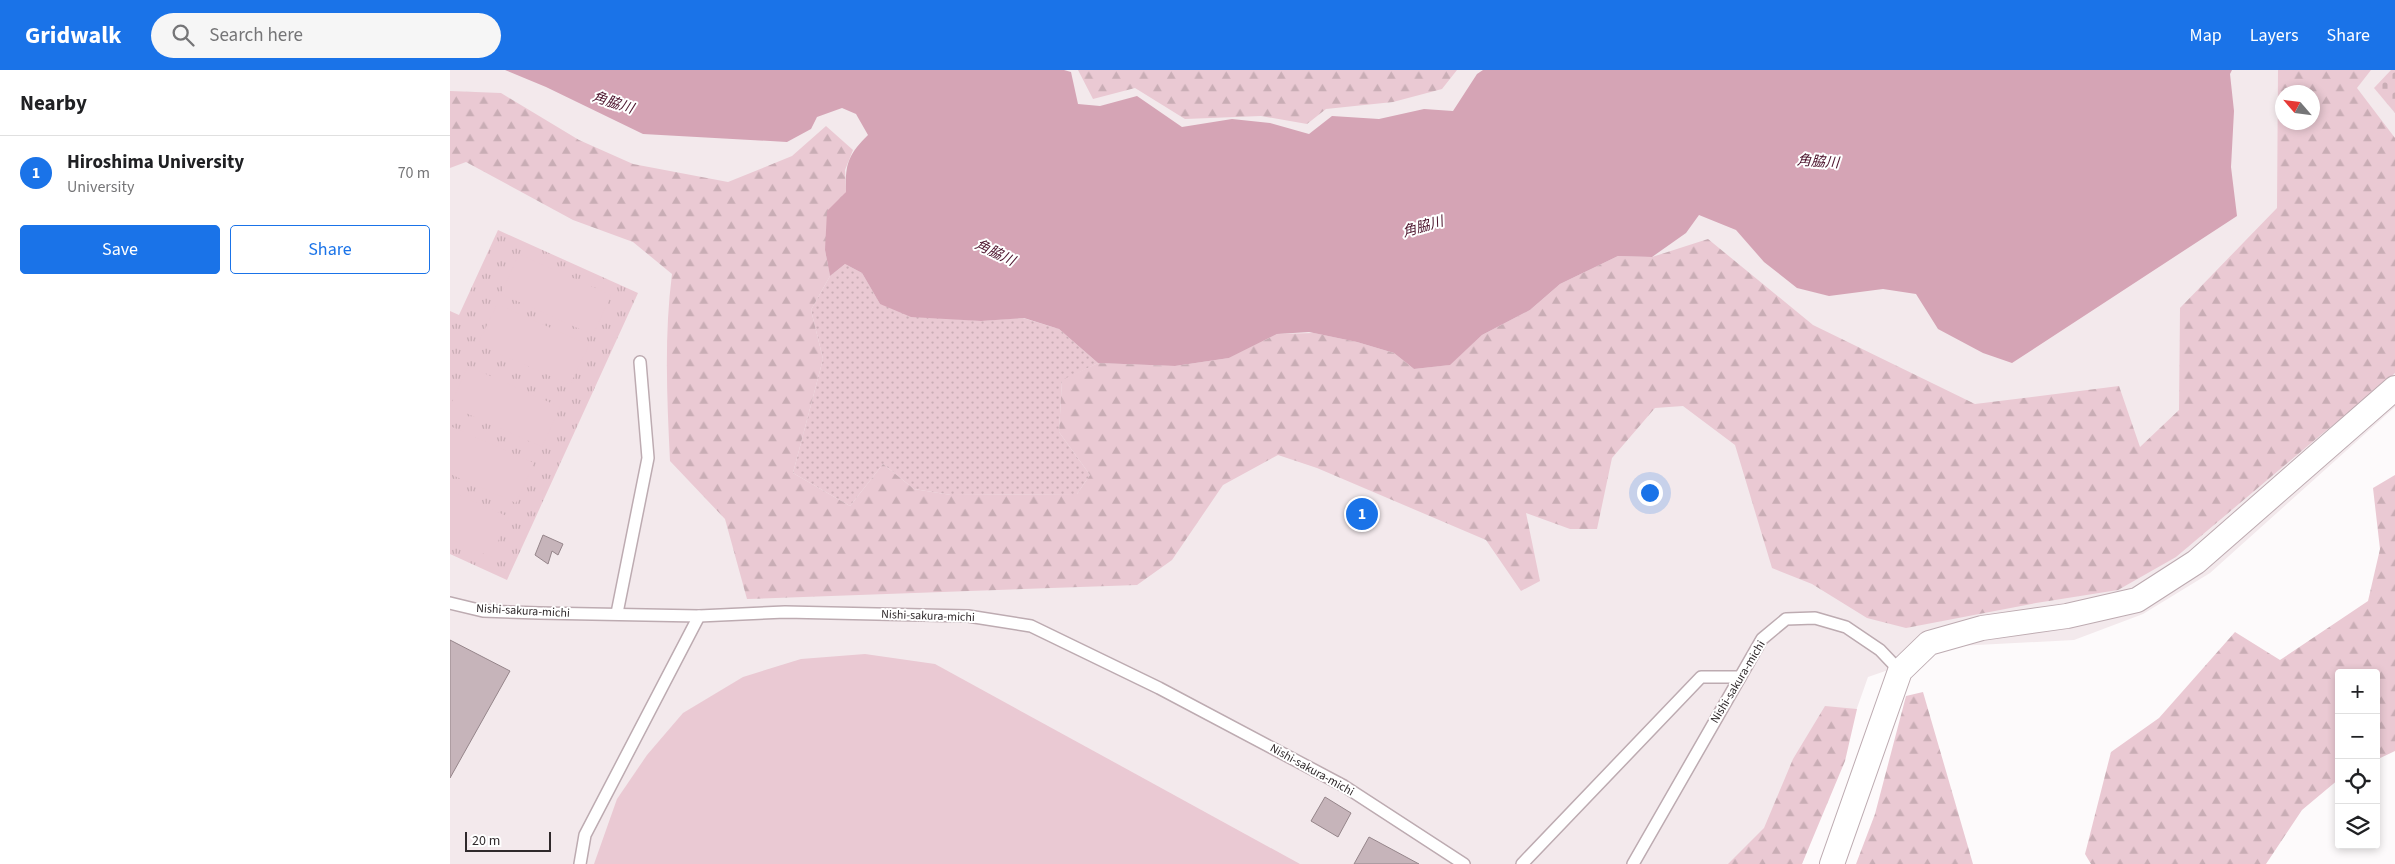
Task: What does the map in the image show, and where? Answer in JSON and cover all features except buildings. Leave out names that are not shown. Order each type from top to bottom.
[{"type":"street","points":[[1832,864],[1900,671],[1929,642],[1982,628],[2067,616],[2137,600],[2196,562],[2395,388]]},
{"type":"lane","points":[[617,614],[648,458],[640,362]]},
{"type":"lane","name":"Nishi-sakura-michi","points":[[450,603],[483,611],[699,616],[785,612],[968,616],[1031,626],[1159,688],[1344,786],[1464,864]]},
{"type":"lane","points":[[580,864],[585,835],[699,616]]},
{"type":"lane","name":"Nishi-sakura-michi","points":[[1633,864],[1762,639],[1786,619],[1816,618],[1846,627],[1880,650],[1900,671]]},
{"type":"lane","points":[[1522,864],[1700,677],[1740,677]]},
{"type":"shaded area","points":[[450,70],[2395,70],[2395,407],[2210,573],[2143,614],[2074,640],[1958,646],[1868,677],[1802,864],[450,864]]},
{"type":"green space","points":[[1078,70],[1457,70],[1442,89],[1393,102],[1326,109],[1307,124],[1261,116],[1185,119],[1135,88],[1093,99]]},
{"type":"green space","points":[[2278,70],[2371,70],[2357,88],[2395,138],[2395,373],[2374,393],[2323,433],[2176,557],[2118,590],[2036,603],[1906,628],[1867,618],[1812,584],[1772,568],[1735,445],[1683,406],[1655,408],[1612,458],[1597,529],[1570,529],[1526,513],[1540,581],[1521,591],[1486,540],[1317,468],[1278,455],[1223,485],[1172,560],[1137,585],[747,599],[725,519],[670,461],[667,344],[672,274],[633,242],[573,220],[466,162],[450,168],[450,91],[501,93],[579,140],[633,164],[728,182],[792,156],[826,126],[853,150],[845,170],[846,192],[825,250],[830,276],[811,310],[823,359],[793,473],[850,506],[883,464],[914,489],[951,495],[1077,494],[1090,475],[1059,432],[1062,380],[1098,363],[1175,366],[1229,358],[1277,334],[1314,333],[1357,342],[1394,353],[1414,369],[1449,365],[1482,335],[1530,310],[1560,284],[1618,256],[1652,257],[1708,239],[1813,325],[1975,404],[2119,386],[2140,447],[2179,410],[2180,308],[2277,208],[2278,130],[2320,130],[2320,85],[2278,85]]},
{"type":"green space","points":[[2391,70],[2395,70],[2395,113],[2374,88]]},
{"type":"green space","points":[[498,230],[638,293],[507,580],[450,554],[450,311],[459,315]]},
{"type":"green space","points":[[519,254],[611,295],[593,335],[501,294]]},
{"type":"green space","points":[[845,264],[862,273],[880,304],[956,319],[981,321],[1023,318],[1059,329],[1098,363],[1062,381],[1059,432],[1090,475],[1077,494],[951,495],[914,489],[883,464],[850,506],[793,473],[823,359],[811,310],[830,276]]},
{"type":"green space","points":[[497,304],[589,345],[570,385],[478,344]]},
{"type":"green space","points":[[468,366],[560,407],[542,447],[450,406]]},
{"type":"green space","points":[[450,426],[534,463],[516,503],[450,474]]},
{"type":"green space","points":[[2395,475],[2395,751],[2380,758],[2380,669],[2335,669],[2335,782],[2302,810],[2266,864],[2091,864],[2085,854],[2111,752],[2159,718],[2235,632],[2280,660],[2368,601],[2380,549],[2373,488]]},
{"type":"green space","points":[[450,491],[509,517],[491,557],[450,539]]},
{"type":"green space","points":[[865,654],[935,664],[1300,864],[594,864],[617,799],[647,755],[683,713],[743,677],[801,659]]},
{"type":"green space","points":[[1923,692],[1973,864],[1856,864],[1875,814],[1906,696]]},
{"type":"green space","points":[[1825,706],[1857,709],[1845,761],[1802,864],[1728,864],[1764,828],[1793,759]]},
{"type":"water","name":"角脇川","points":[[505,70],[1064,70],[1071,72],[1078,104],[1100,106],[1137,96],[1182,127],[1232,119],[1270,123],[1309,134],[1332,116],[1379,119],[1424,109],[1453,111],[1477,74],[1483,70],[2232,70],[2230,74],[2234,111],[2231,167],[2237,216],[2012,363],[1983,353],[1938,329],[1916,294],[1883,289],[1829,296],[1797,288],[1764,262],[1736,230],[1699,215],[1686,233],[1652,257],[1618,256],[1560,284],[1530,310],[1482,335],[1450,365],[1414,369],[1394,353],[1357,342],[1309,332],[1277,334],[1229,358],[1175,366],[1098,363],[1059,329],[1024,318],[981,321],[911,317],[880,304],[862,273],[845,264],[830,276],[825,250],[827,211],[846,192],[846,174],[849,160],[856,148],[868,135],[856,114],[842,108],[817,117],[811,129],[787,142],[643,134],[546,87]]},
{"type":"place","name":"Hiroshima University","points":[[1362,514]]}]
